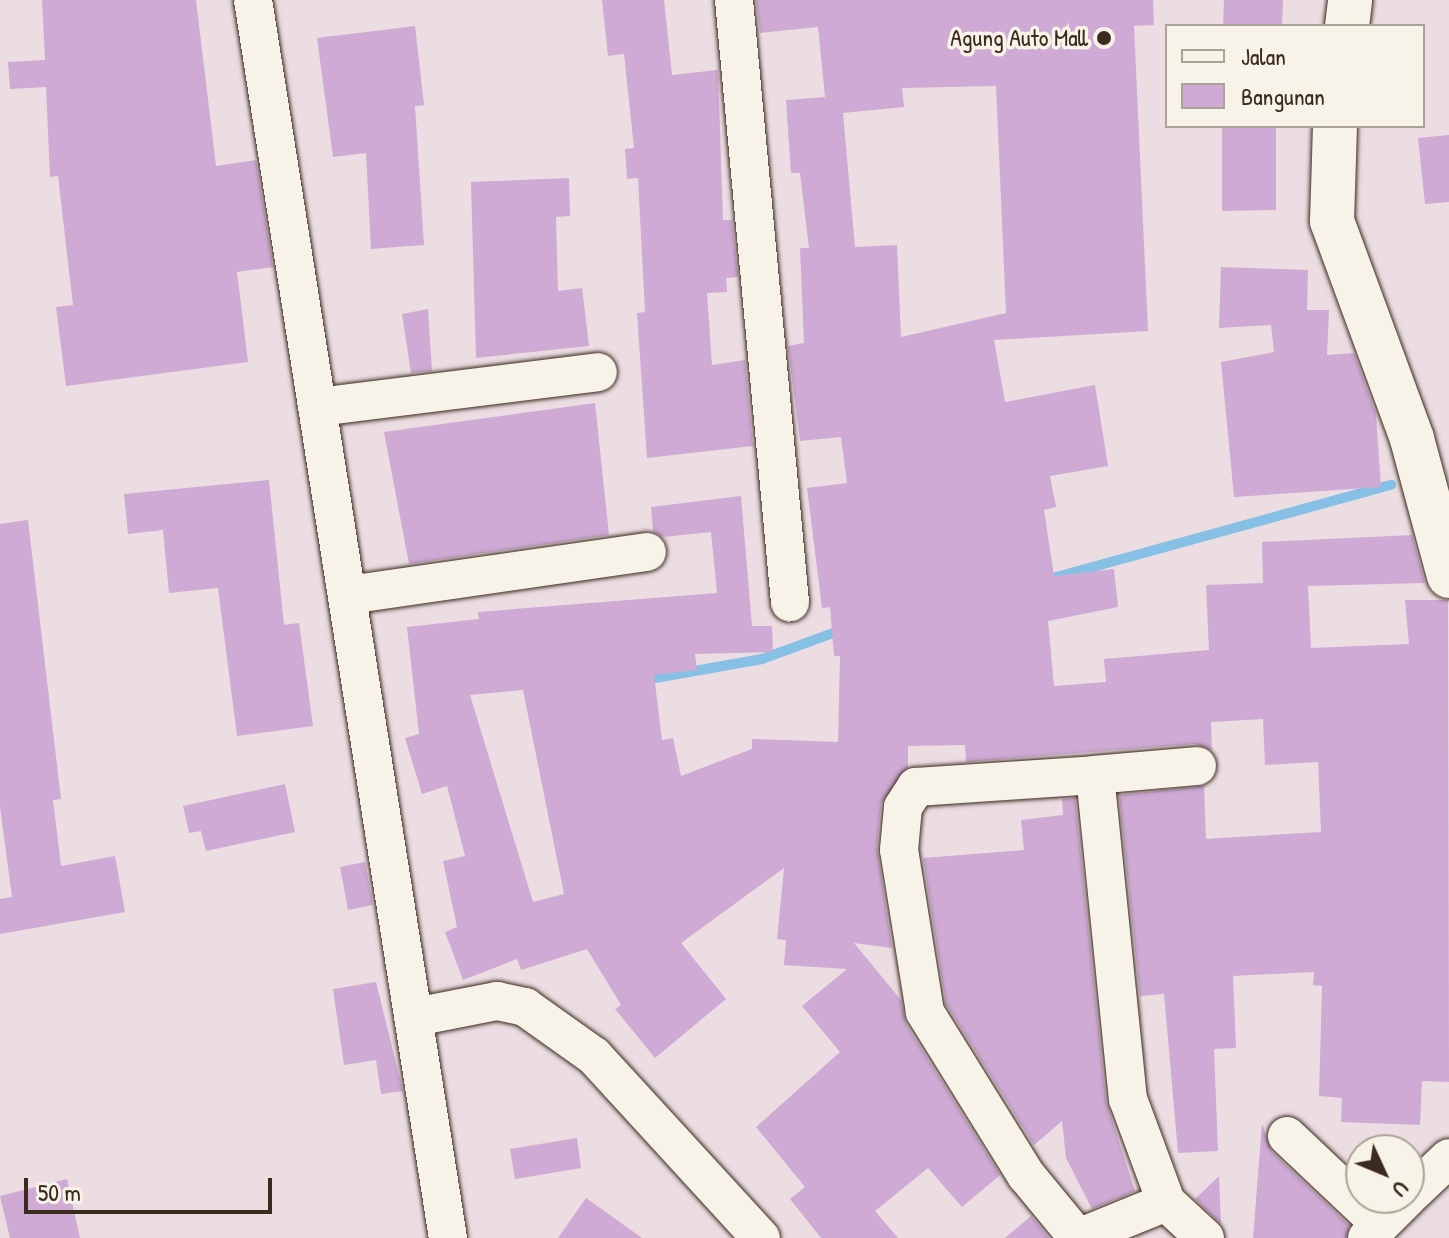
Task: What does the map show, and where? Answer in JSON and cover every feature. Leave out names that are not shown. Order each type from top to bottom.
[{"type":"street","points":[[253,0],[448,1238]]},
{"type":"street","points":[[734,0],[790,602]]},
{"type":"street","points":[[1347,24],[1350,0]]},
{"type":"street","points":[[1335,128],[1332,221],[1412,439],[1449,576]]},
{"type":"street","points":[[318,407],[598,372]]},
{"type":"street","points":[[348,595],[647,552]]},
{"type":"street","points":[[1166,1202],[1078,1238],[1026,1175],[925,1012],[899,850],[903,807],[916,787],[1197,766]]},
{"type":"street","points":[[1095,775],[1128,1099],[1166,1202],[1205,1238]]},
{"type":"street","points":[[415,1017],[497,1001],[525,1007],[594,1056],[761,1238]]},
{"type":"street","points":[[1287,1136],[1374,1231],[1391,1214]]},
{"type":"street","points":[[1425,1181],[1449,1158]]},
{"type":"building","points":[[42,0],[196,0],[216,166],[256,160],[273,267],[237,272],[248,362],[66,386],[56,307],[73,305],[58,176],[50,177],[46,87],[10,89],[8,62],[45,60]]},
{"type":"building","points":[[602,0],[664,0],[672,75],[718,70],[723,220],[732,220],[738,277],[726,278],[727,292],[707,293],[712,365],[745,360],[753,446],[647,458],[637,313],[645,312],[638,178],[627,179],[625,149],[634,148],[624,54],[608,56]]},
{"type":"building","points":[[756,0],[1153,0],[1154,25],[1134,26],[1148,331],[994,340],[1005,402],[1095,385],[1108,466],[1050,476],[1056,507],[1044,510],[1054,576],[1114,569],[1118,607],[1048,621],[1054,686],[1106,682],[1104,659],[1209,650],[1206,585],[1263,583],[1262,542],[1412,535],[1425,583],[1308,586],[1311,648],[1409,644],[1405,600],[1448,600],[1449,1082],[1422,1081],[1420,1125],[1341,1122],[1342,1098],[1319,1096],[1322,986],[1313,985],[1314,972],[1233,976],[1236,1048],[1214,1049],[1218,1151],[1178,1153],[1164,994],[1140,996],[1119,795],[1204,786],[1206,839],[1321,832],[1318,762],[1265,765],[1263,719],[1211,722],[1212,750],[1195,744],[966,762],[965,745],[908,746],[908,767],[881,804],[877,848],[892,948],[854,943],[901,1000],[906,1024],[1000,1175],[962,1207],[928,1168],[875,1211],[898,1238],[821,1238],[790,1199],[805,1187],[756,1127],[840,1052],[802,1006],[847,969],[784,965],[786,940],[777,939],[784,868],[681,943],[726,999],[655,1058],[615,1009],[621,1005],[587,949],[521,970],[517,959],[463,980],[445,932],[457,927],[443,861],[465,856],[447,786],[422,794],[405,738],[419,734],[407,627],[479,619],[478,612],[717,593],[711,532],[663,537],[653,531],[651,507],[741,496],[752,626],[772,626],[773,652],[695,654],[697,670],[654,675],[662,740],[673,738],[681,776],[752,749],[752,739],[838,742],[840,656],[834,656],[830,607],[822,608],[807,488],[847,483],[841,437],[800,441],[788,346],[804,343],[800,248],[809,248],[800,173],[791,173],[786,100],[825,97],[818,27],[760,33]],"holes":[[[996,86],[1006,313],[901,337],[897,245],[855,247],[843,113],[904,107],[902,88]],[[523,690],[564,894],[533,902],[470,695]]]},
{"type":"building","points":[[1224,0],[1283,0],[1282,24],[1223,24]]},
{"type":"building","points":[[415,26],[424,105],[415,106],[424,245],[371,249],[366,153],[333,157],[317,38]]},
{"type":"building","points":[[1222,128],[1276,128],[1276,210],[1222,211]]},
{"type":"building","points":[[1449,135],[1449,202],[1425,204],[1418,138]]},
{"type":"building","points":[[569,178],[570,216],[556,217],[558,291],[582,288],[589,346],[476,358],[471,182]]},
{"type":"building","points":[[1221,267],[1308,270],[1307,310],[1329,310],[1327,355],[1354,353],[1376,414],[1381,487],[1234,497],[1221,362],[1274,352],[1271,325],[1219,328]]},
{"type":"building","points":[[428,309],[432,371],[411,373],[402,314]]},
{"type":"building","points":[[595,403],[609,535],[409,564],[384,432]]},
{"type":"building","points":[[269,480],[284,625],[299,623],[313,726],[237,736],[218,588],[169,593],[163,530],[128,534],[124,494]]},
{"type":"building","points":[[28,520],[61,799],[53,800],[61,866],[115,856],[125,912],[0,934],[0,899],[12,897],[0,807],[0,524]]},
{"type":"building","points":[[285,784],[295,832],[206,851],[201,831],[189,833],[183,806]]},
{"type":"building","points":[[1075,798],[1106,1101],[1135,1191],[1092,1209],[1066,1158],[1062,1121],[1034,1145],[946,1004],[923,858],[1024,850],[1021,820],[1063,815],[1062,799]]},
{"type":"building","points":[[365,862],[373,905],[348,910],[340,867]]},
{"type":"building","points":[[376,982],[403,1091],[381,1094],[376,1060],[344,1065],[333,989]]},
{"type":"building","points":[[1262,1124],[1272,1152],[1350,1226],[1346,1238],[1253,1238]]},
{"type":"building","points":[[577,1138],[581,1168],[515,1179],[510,1149]]},
{"type":"building","points":[[1219,1176],[1221,1224],[1195,1199]]},
{"type":"building","points":[[67,1179],[80,1238],[10,1238],[0,1196]]},
{"type":"building","points":[[586,1198],[642,1238],[558,1238]]},
{"type":"building","points":[[1031,1216],[1049,1238],[1005,1238]]},
{"type":"waterway","points":[[1049,579],[1391,485]]},
{"type":"waterway","points":[[644,680],[762,659],[844,629]]},
{"type":"place","name":"Agung Auto Mall","points":[[1104,38]]}]
